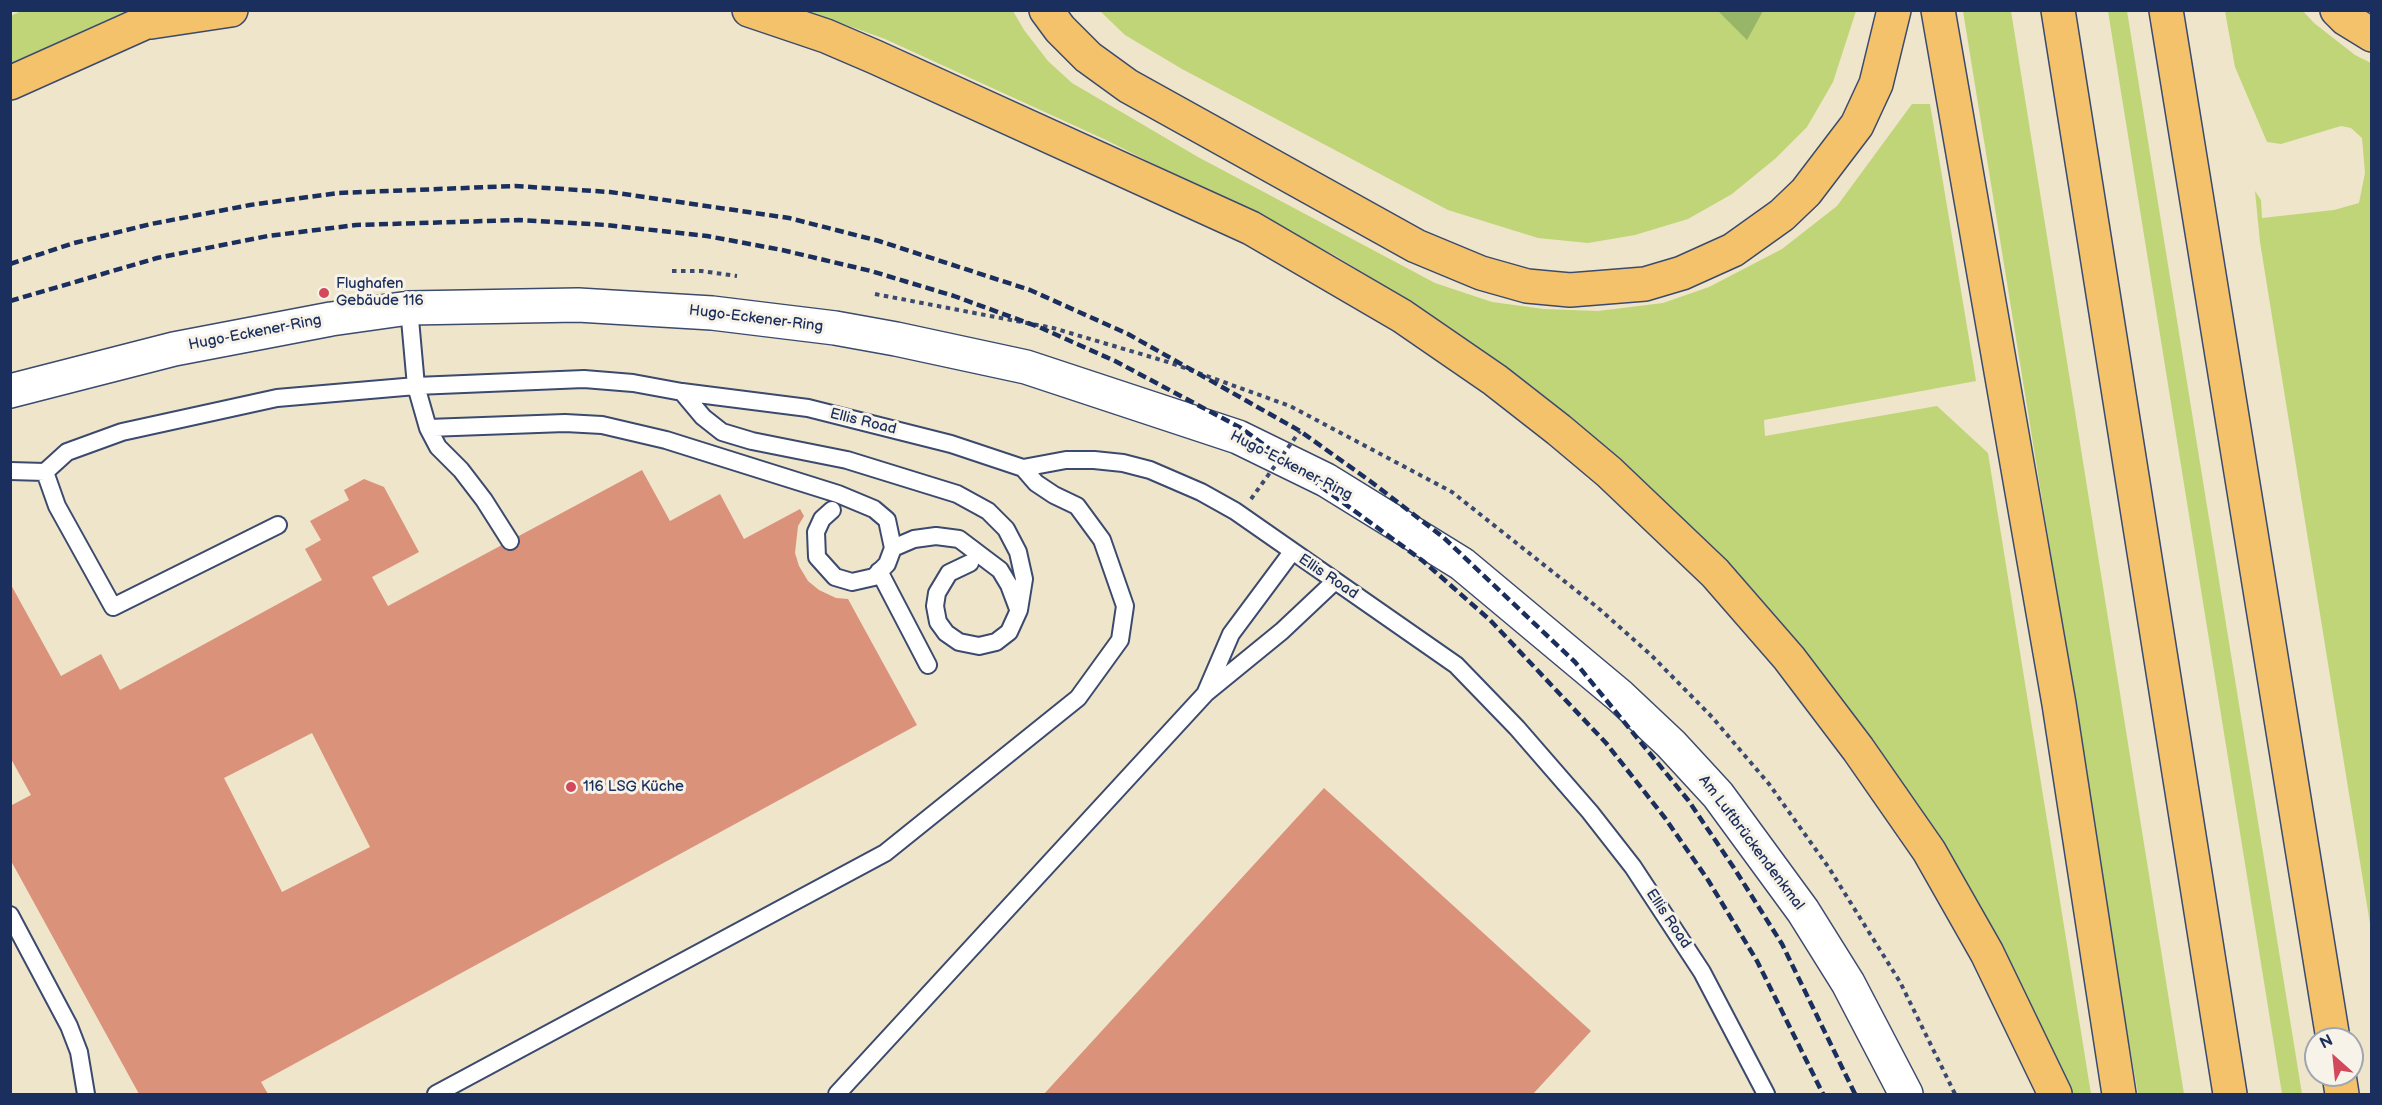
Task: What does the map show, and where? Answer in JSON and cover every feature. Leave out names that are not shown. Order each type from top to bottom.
[{"type":"highway","points":[[10,82],[161,16],[231,10]]},
{"type":"highway","points":[[749,10],[826,36],[875,57],[1251,228],[1402,316],[1495,380],[1610,472],[1715,573],[1789,658],[1858,749],[1929,851],[1987,953],[2055,1095]]},
{"type":"highway","points":[[1046,10],[1060,29],[1088,57],[1128,86],[1416,246],[1481,273],[1527,286],[1570,290],[1646,284],[1682,273],[1733,250],[1782,215],[1806,192],[1857,125],[1876,84],[1894,10]]},
{"type":"highway","points":[[1938,10],[2059,705],[2119,1095]]},
{"type":"highway","points":[[2058,10],[2230,1095]]},
{"type":"highway","points":[[2166,10],[2331,1027]]},
{"type":"highway","points":[[2337,10],[2346,19],[2372,35]]},
{"type":"street","name":"Hugo-Eckener-Ring","points":[[10,391],[242,334],[409,308],[578,305],[712,313],[835,328],[1026,367],[1238,437],[1326,480],[1462,564]]},
{"type":"street","name":"Am Luftbrückendenkmal","points":[[1462,564],[1620,696],[1671,744],[1718,795],[1803,911],[1848,983],[1906,1095]]},
{"type":"lane","points":[[409,308],[416,386],[428,429],[438,447],[461,470],[484,500],[510,541]]},
{"type":"lane","name":"Ellis Road","points":[[45,472],[67,452],[122,432],[278,398],[416,386],[584,380],[633,382],[682,392],[808,408],[951,444],[1023,468],[1066,460],[1094,460],[1122,463],[1150,470],[1201,492],[1235,512],[1456,665],[1517,728],[1590,812],[1674,926],[1702,972],[1766,1095]]},
{"type":"lane","points":[[682,392],[703,417],[722,432],[752,441],[847,459],[957,494],[988,511],[1006,529],[1018,552],[1023,579],[1019,610],[1009,632],[996,642],[979,646],[959,642],[946,633],[938,622],[935,606],[937,593],[949,573],[970,563]]},
{"type":"lane","points":[[428,429],[565,423],[602,425],[666,440],[838,494],[874,508],[887,520],[894,548],[887,564],[874,577],[852,582],[834,577],[817,557],[816,532],[822,519],[832,510]]},
{"type":"lane","points":[[436,1095],[885,853],[1077,698],[1120,640],[1125,606],[1102,540],[1083,514],[1077,506],[1036,483],[1023,468]]},
{"type":"lane","points":[[10,471],[45,472],[57,506],[113,607],[278,525]]},
{"type":"lane","points":[[894,548],[914,539],[936,536],[959,539],[1000,570],[1019,610]]},
{"type":"lane","points":[[1206,693],[1231,634],[1292,552]]},
{"type":"lane","points":[[879,571],[928,665]]},
{"type":"lane","points":[[837,1095],[1206,693],[1282,631],[1334,582]]},
{"type":"lane","points":[[10,915],[69,1026],[79,1052],[86,1095]]},
{"type":"path","points":[[1251,499],[1300,431]]},
{"type":"green space","points":[[23,10],[130,11],[11,64],[11,16]]},
{"type":"green space","points":[[808,11],[1013,11],[1024,30],[1048,61],[1072,83],[1198,157],[1435,283],[1492,302],[1544,309],[1598,311],[1663,303],[1709,287],[1782,249],[1837,206],[1912,104],[1930,104],[1976,381],[1764,420],[1765,436],[1937,406],[1988,453],[2091,1094],[2073,1094],[2001,944],[1942,845],[1727,564],[1619,459],[1411,302],[1336,256],[1106,140],[885,39]]},
{"type":"green space","points":[[1100,11],[1856,11],[1833,82],[1807,127],[1776,158],[1732,194],[1688,219],[1635,235],[1588,243],[1538,238],[1448,210],[1182,69],[1125,35]]},
{"type":"green space","points":[[1718,11],[1763,11],[1747,40]]},
{"type":"green space","points":[[1963,11],[2011,11],[2184,1094],[2138,1094],[2097,856],[2070,672]]},
{"type":"green space","points":[[2108,11],[2127,11],[2302,1094],[2282,1094]]},
{"type":"green space","points":[[2225,11],[2303,11],[2314,23],[2355,55],[2371,63],[2371,930],[2260,242],[2255,191],[2261,200],[2262,218],[2334,210],[2359,203],[2365,173],[2362,138],[2351,128],[2341,126],[2281,144],[2267,142],[2235,67]]},
{"type":"building","name":"116 LSG Küche","points":[[642,470],[670,521],[720,494],[744,539],[800,509],[804,516],[798,526],[795,553],[799,566],[808,581],[819,590],[836,598],[848,599],[917,725],[261,1082],[268,1094],[139,1094],[10,859],[10,806],[31,795],[10,757],[10,583],[61,676],[101,654],[120,690],[322,580],[305,549],[321,540],[310,521],[349,500],[344,490],[364,479],[384,487],[419,552],[372,577],[388,606]],"holes":[[[312,733],[370,847],[282,892],[224,778]]]},
{"type":"building","points":[[1324,788],[1591,1031],[1533,1094],[1044,1094]]},
{"type":"railway","points":[[10,264],[74,243],[151,224],[250,205],[338,193],[515,186],[610,192],[789,218],[879,241],[1030,290],[1128,334],[1300,431],[1370,481],[1443,537],[1575,662],[1688,800],[1734,868],[1782,944],[1855,1094]]},
{"type":"railway","points":[[10,301],[157,258],[268,236],[356,225],[519,220],[606,225],[707,236],[782,250],[871,271],[954,296],[1039,327],[1115,361],[1241,428],[1423,561],[1490,620],[1606,743],[1665,818],[1708,880],[1757,961],[1823,1094]]},
{"type":"place","name":"Flughafen Gebäude 116","points":[[324,293]]},
{"type":"place","name":"116 LSG Küche","points":[[571,787]]}]
